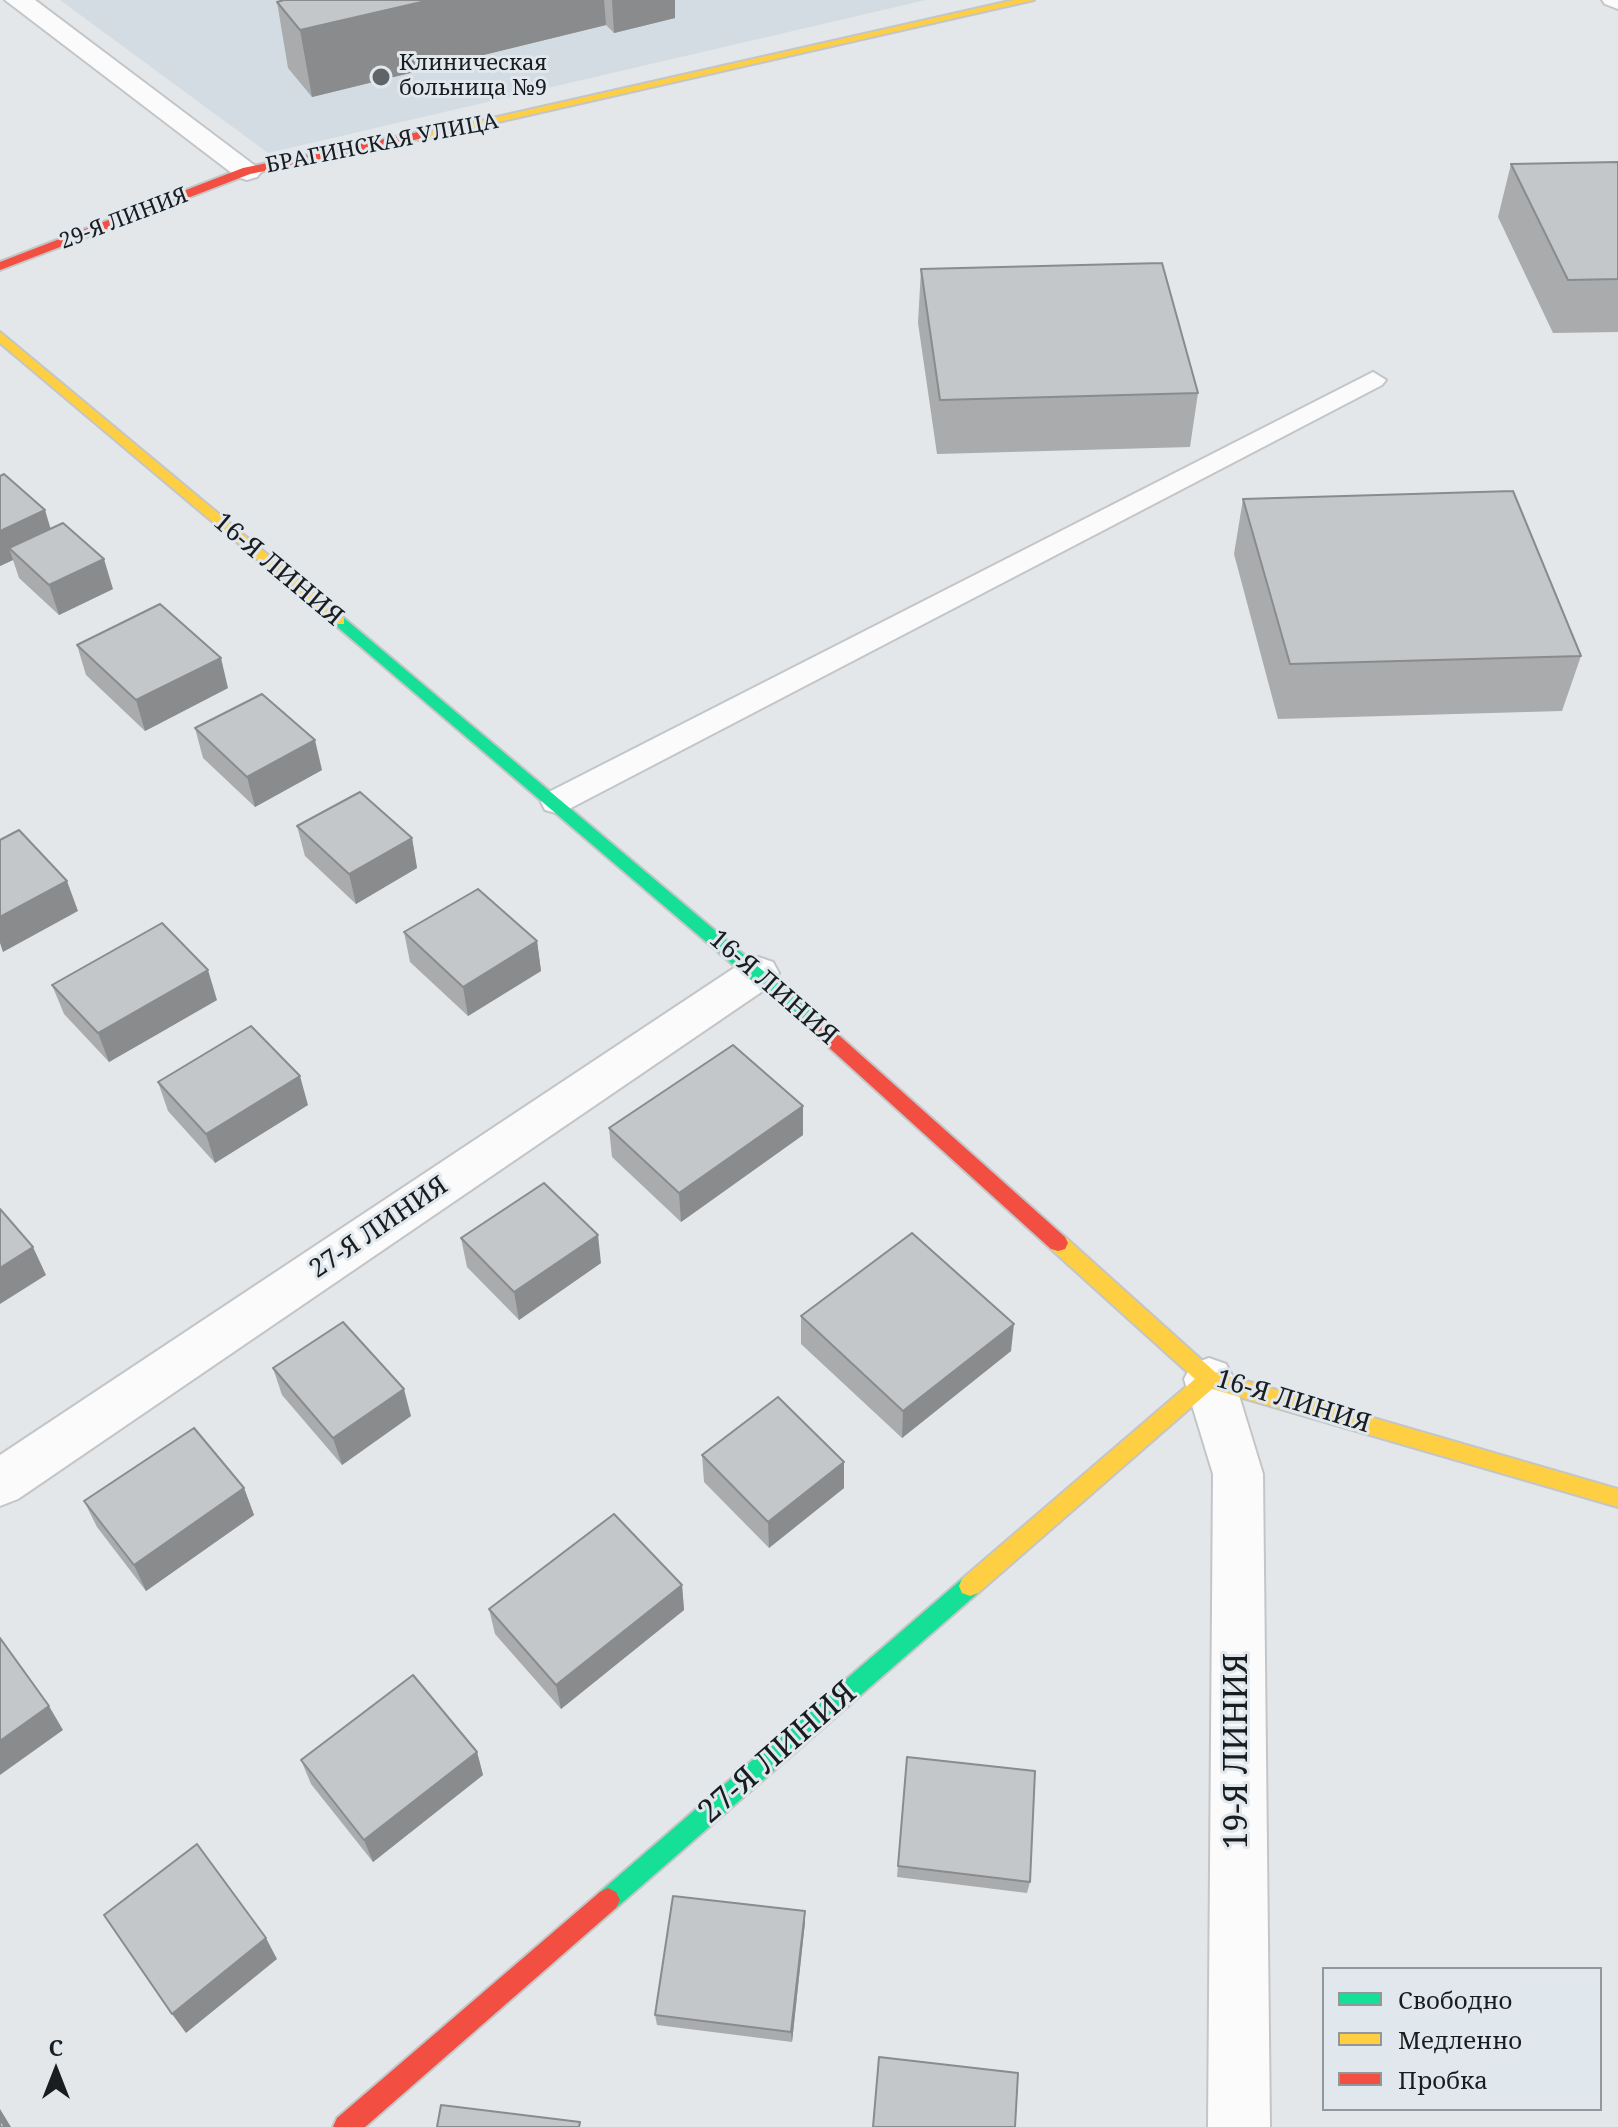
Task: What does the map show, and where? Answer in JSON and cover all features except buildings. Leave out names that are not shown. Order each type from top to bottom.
[{"type":"street","name":"БРАГИНСКАЯ УЛИЦА","points":[[18,0],[247,171],[501,120],[1029,0]]},
{"type":"street","name":"29-Я ЛИНИЯ","points":[[0,266],[247,171]]},
{"type":"street","name":"16-Я ЛИНИЯ","points":[[0,336],[758,973],[1209,1379],[1618,1498]]},
{"type":"street","name":"27-Я ЛИНИЯ","points":[[0,1483],[758,973]]},
{"type":"street","name":"27-Я ЛИНИЯ","points":[[346,2127],[1209,1379]]},
{"type":"street","name":"19-Я ЛИНИЯ","points":[[1209,1379],[1238,1474],[1239,2127]]},
{"type":"lane","points":[[1612,0],[1618,3]]},
{"type":"lane","points":[[556,802],[1373,380]]},
{"type":"shaded area","name":"Клиническая больница №9","points":[[60,0],[926,0],[268,153]]},
{"type":"traffic: fast","points":[[339,621],[819,1028]]},
{"type":"traffic: fast","points":[[608,1900],[970,1586]]},
{"type":"traffic: slow","points":[[419,136],[1029,0]]},
{"type":"traffic: slow","points":[[0,336],[339,621]]},
{"type":"traffic: slow","points":[[1058,1243],[1209,1379],[1618,1498]]},
{"type":"traffic: slow","points":[[970,1586],[1209,1379]]},
{"type":"traffic: jam","points":[[0,266],[247,171],[419,136]]},
{"type":"traffic: jam","points":[[819,1028],[1058,1243]]},
{"type":"traffic: jam","points":[[346,2127],[608,1900]]},
{"type":"place","name":"Клиническая больница №9","points":[[381,77]]}]
